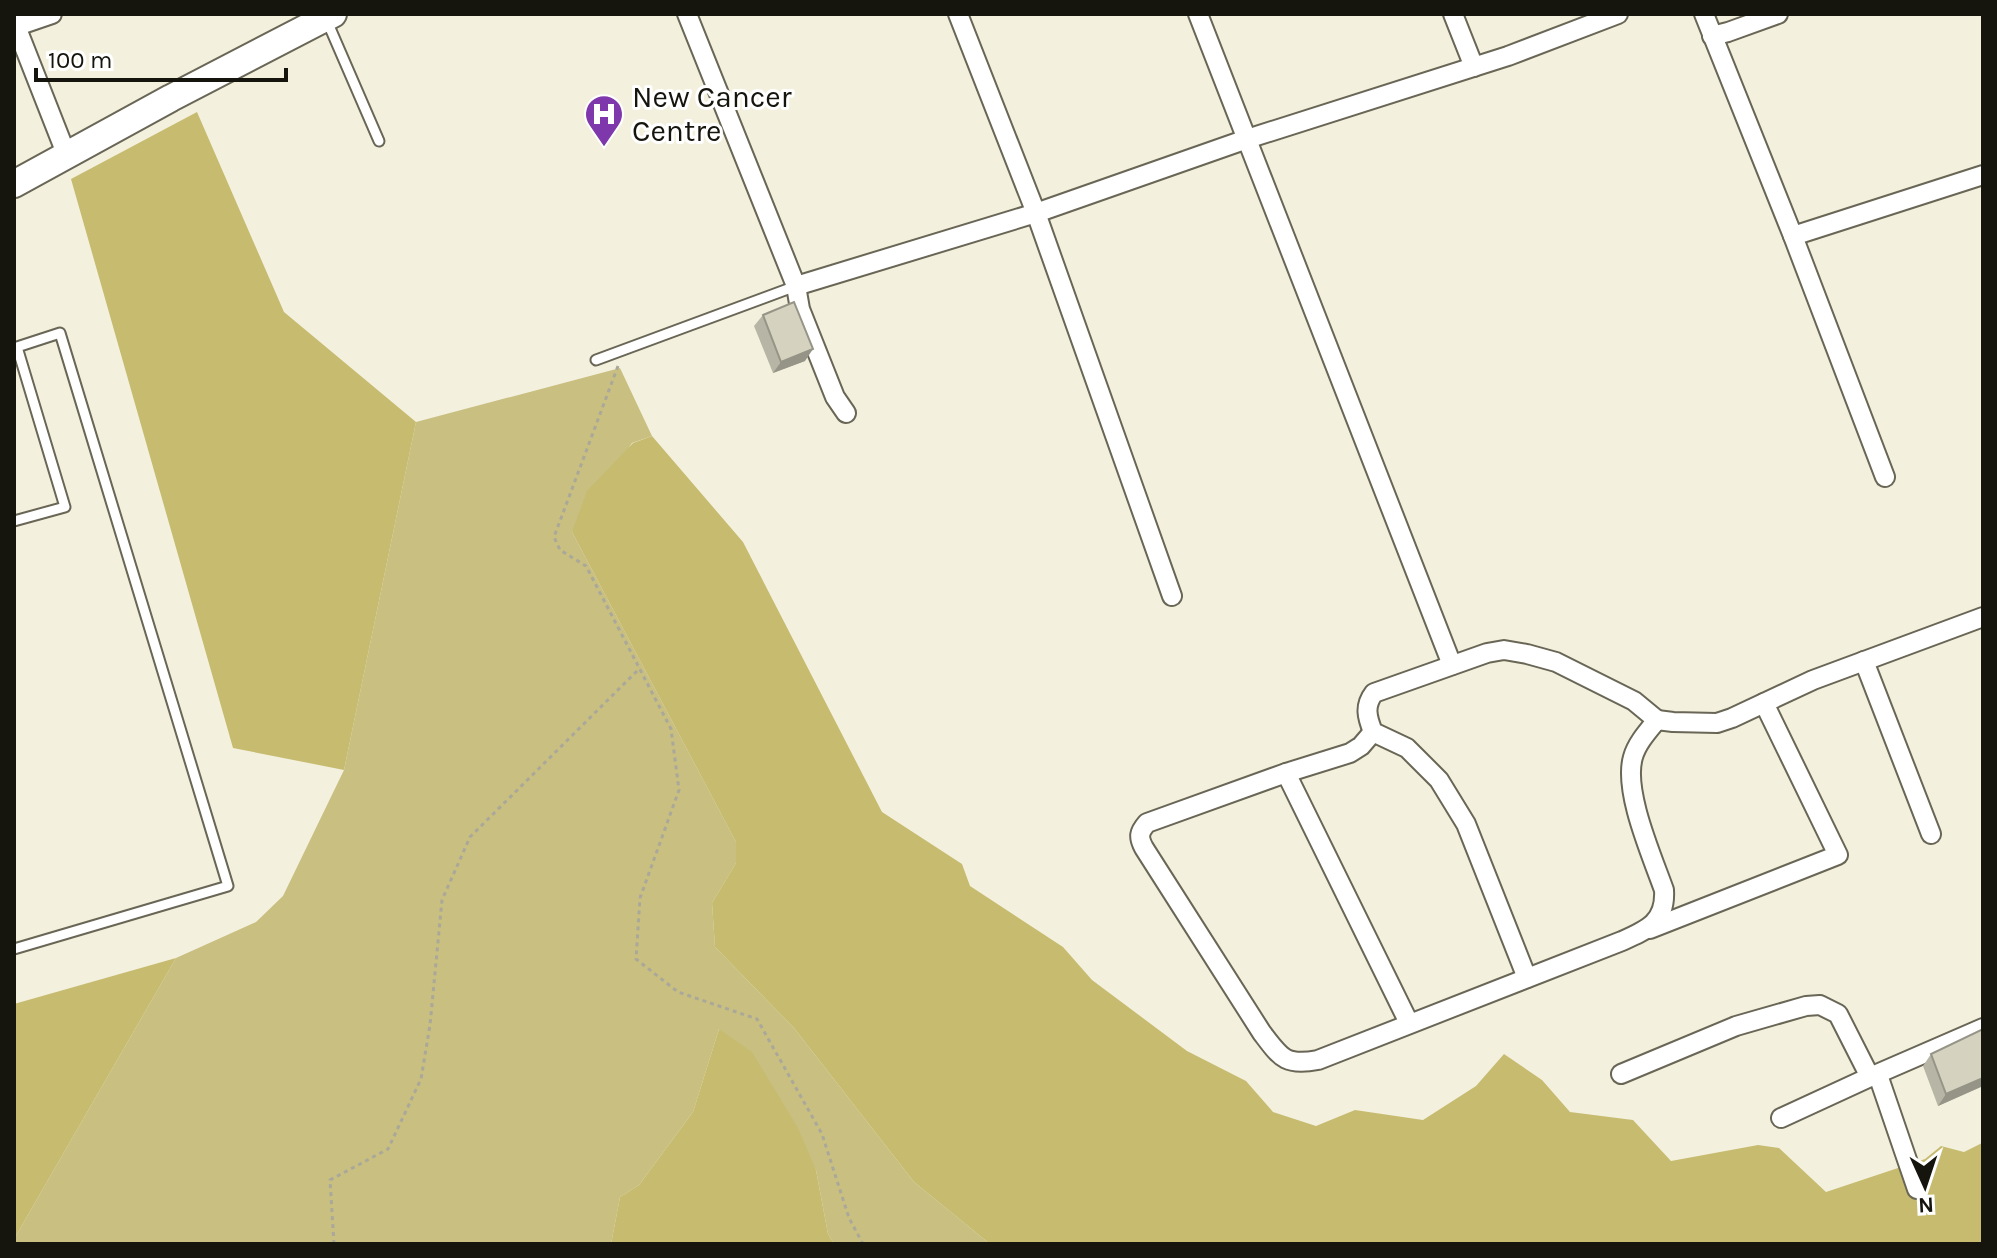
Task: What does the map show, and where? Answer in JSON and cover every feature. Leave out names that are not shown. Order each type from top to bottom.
[{"type":"main road","points":[[14,184],[330,16]]},
{"type":"street","points":[[52,14],[15,25],[67,156]]},
{"type":"street","points":[[687,14],[796,286],[800,309],[823,368],[835,397],[846,413]]},
{"type":"street","points":[[958,14],[1036,213],[1172,596]]},
{"type":"street","points":[[1198,14],[1452,665]]},
{"type":"street","points":[[1453,14],[1474,67]]},
{"type":"street","points":[[796,286],[1036,213],[1247,139],[1474,67],[1618,14]]},
{"type":"street","points":[[1704,14],[1885,477]]},
{"type":"street","points":[[1712,36],[1778,14]]},
{"type":"street","points":[[1793,236],[1983,175]]},
{"type":"street","points":[[1373,732],[1367,708],[1374,693],[1487,653],[1504,650],[1556,662],[1634,701],[1657,720],[1717,723],[1813,680],[1983,617]]},
{"type":"street","points":[[1864,661],[1931,834]]},
{"type":"street","points":[[1373,732],[1350,753],[1147,823],[1140,830],[1139,839],[1262,1033],[1273,1049],[1285,1059],[1298,1064],[1318,1060],[1838,855],[1764,703]]},
{"type":"street","points":[[1650,929],[1659,916],[1664,890],[1633,795],[1630,774],[1634,753],[1657,720]]},
{"type":"street","points":[[1373,732],[1407,748],[1439,780],[1466,824],[1527,978]]},
{"type":"street","points":[[1286,773],[1409,1023]]},
{"type":"street","points":[[1621,1074],[1736,1026],[1794,1009],[1820,1005],[1838,1014],[1874,1076],[1917,1189]]},
{"type":"street","points":[[1781,1118],[1983,1028]]},
{"type":"lane","points":[[330,16],[379,141]]},
{"type":"lane","points":[[596,360],[796,286]]},
{"type":"lane","points":[[14,521],[65,507],[17,347],[60,333],[228,886],[14,949]]},
{"type":"path","points":[[624,350],[554,537],[560,550],[586,566],[671,729],[679,790],[640,898],[636,959],[678,992],[757,1019],[822,1134],[849,1218],[863,1244]]},
{"type":"path","points":[[334,1244],[330,1180],[388,1149],[421,1079],[430,1025],[442,900],[470,837],[640,668]]},
{"type":"shaded area","points":[[197,112],[284,312],[416,422],[344,770],[233,748],[71,179]]},
{"type":"shaded area","points":[[620,368],[652,436],[632,443],[572,532],[736,842],[736,863],[712,903],[715,947],[794,1028],[914,1182],[990,1244],[834,1244],[828,1234],[816,1170],[719,1029],[693,1112],[639,1185],[620,1197],[611,1244],[14,1244],[14,1239],[176,958],[256,922],[283,896],[344,770],[416,422]]},
{"type":"shaded area","points":[[652,436],[743,542],[882,812],[962,864],[970,886],[1063,947],[1092,980],[1187,1051],[1246,1081],[1273,1112],[1316,1126],[1355,1110],[1423,1120],[1476,1086],[1504,1054],[1542,1080],[1570,1112],[1633,1120],[1671,1161],[1758,1145],[1779,1148],[1826,1192],[1925,1159],[1941,1146],[1964,1152],[1983,1140],[1983,1244],[990,1244],[914,1182],[794,1028],[715,947],[712,903],[736,863],[736,842],[572,532],[587,491],[633,443]]},
{"type":"shaded area","points":[[176,958],[14,1239],[14,1004]]},
{"type":"shaded area","points":[[719,1029],[752,1052],[798,1128],[816,1170],[828,1234],[834,1244],[611,1244],[620,1197],[639,1185],[693,1112]]},
{"type":"building","points":[[794,302],[813,349],[781,362],[763,315]]},
{"type":"building","points":[[1983,1029],[1983,1078],[1946,1094],[1931,1054]]},
{"type":"place","name":"New Cancer Centre","points":[[604,148]]}]
